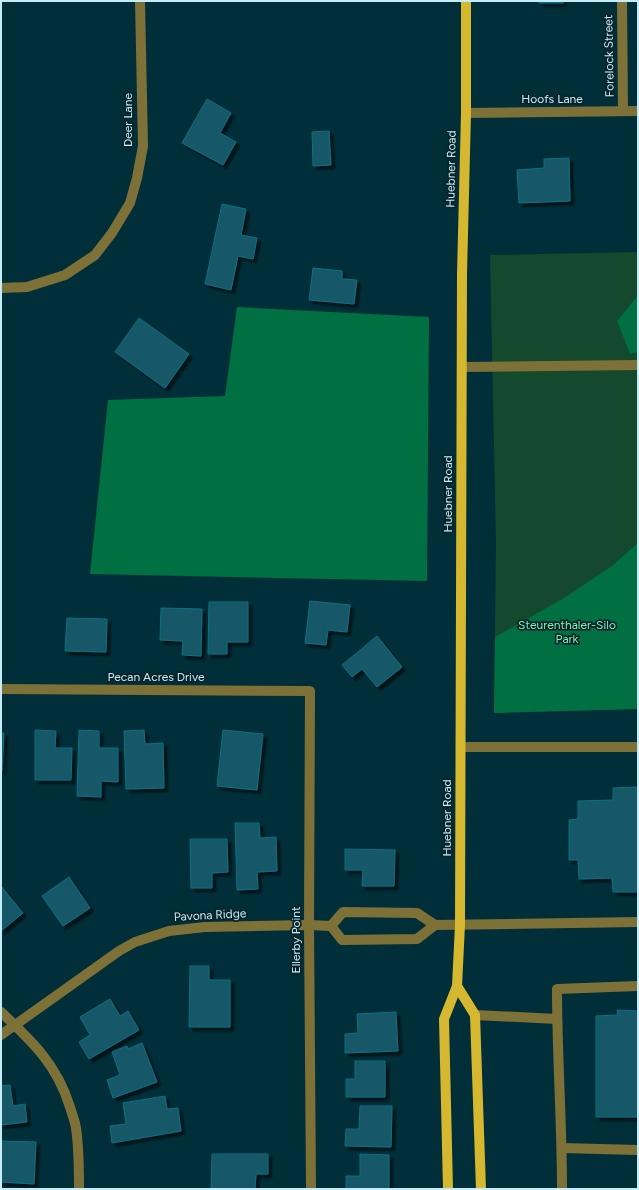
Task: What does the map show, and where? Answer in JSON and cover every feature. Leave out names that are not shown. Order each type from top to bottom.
[{"type":"main road","name":"Huebner Road","points":[[448,1189],[444,1020],[457,986],[460,925],[462,266],[466,113],[466,1]]},
{"type":"main road","points":[[457,986],[475,1015],[482,1189]]},
{"type":"street","name":"Deer Lane","points":[[1,288],[27,287],[65,275],[95,255],[112,233],[130,203],[137,178],[143,146],[140,1]]},
{"type":"street","name":"Forelock Street","points":[[622,1],[623,112]]},
{"type":"street","name":"Hoofs Lane","points":[[466,113],[638,111]]},
{"type":"street","points":[[462,367],[638,365]]},
{"type":"street","name":"Pecan Acres Drive","points":[[1,689],[310,691]]},
{"type":"street","name":"Ellerby Point","points":[[310,691],[308,925],[311,1189]]},
{"type":"street","points":[[461,747],[638,747]]},
{"type":"street","points":[[435,925],[417,939],[342,940],[331,926],[343,912],[417,913],[435,925],[638,922]]},
{"type":"street","name":"Pavona Ridge","points":[[1,1035],[119,951],[135,942],[169,931],[205,927],[331,926]]},
{"type":"street","points":[[562,1189],[557,989],[638,986]]},
{"type":"street","points":[[1,1012],[48,1061],[65,1092],[76,1127],[79,1159],[79,1189]]},
{"type":"street","points":[[475,1015],[557,1019]]},
{"type":"street","points":[[562,1148],[638,1150]]},
{"type":"green space","points":[[638,252],[638,295],[617,321],[630,353],[638,352],[638,709],[494,713],[496,543],[490,255]]},
{"type":"green space","points":[[638,295],[638,352],[630,354],[617,321]]},
{"type":"green space","points":[[237,307],[429,317],[427,581],[90,574],[108,400],[225,396]]},
{"type":"green space","name":"Steurenthaler-Silo Park","points":[[638,543],[638,709],[494,713],[495,637],[564,598],[612,566]]},
{"type":"building","points":[[539,1],[563,1],[563,3],[539,3]]},
{"type":"building","points":[[207,99],[231,113],[220,133],[236,142],[223,165],[182,143]]},
{"type":"building","points":[[329,131],[331,165],[313,166],[312,132]]},
{"type":"building","points":[[569,158],[570,201],[519,203],[517,170],[544,168],[544,159]]},
{"type":"building","points":[[222,204],[246,209],[241,235],[257,238],[253,259],[238,256],[231,290],[205,284]]},
{"type":"building","points":[[313,268],[342,271],[342,279],[357,280],[354,304],[309,300]]},
{"type":"building","points":[[139,318],[189,354],[165,388],[115,352]]},
{"type":"building","points":[[310,601],[350,605],[347,632],[328,630],[326,645],[305,643]]},
{"type":"building","points":[[209,602],[248,602],[248,642],[227,642],[227,654],[208,654]]},
{"type":"building","points":[[161,608],[202,609],[201,656],[182,655],[183,641],[160,640]]},
{"type":"building","points":[[67,618],[107,619],[106,652],[65,651]]},
{"type":"building","points":[[377,636],[402,667],[377,687],[362,669],[352,677],[342,665]]},
{"type":"building","points":[[35,730],[56,731],[55,748],[72,748],[71,780],[35,780]]},
{"type":"building","points":[[79,730],[99,731],[99,748],[118,748],[118,782],[101,781],[101,797],[77,796]]},
{"type":"building","points":[[144,730],[145,744],[163,743],[164,788],[126,789],[124,731]]},
{"type":"building","points":[[223,730],[263,734],[257,790],[217,786]]},
{"type":"building","points":[[1,733],[4,733],[2,771],[1,771]]},
{"type":"building","points":[[638,787],[638,892],[613,892],[612,878],[579,879],[578,860],[569,860],[569,820],[578,819],[578,801],[613,800],[613,788]]},
{"type":"building","points":[[235,823],[259,823],[260,838],[276,837],[277,871],[257,872],[258,889],[237,890]]},
{"type":"building","points":[[190,839],[227,839],[228,872],[212,873],[212,888],[191,888]]},
{"type":"building","points":[[345,849],[395,850],[394,886],[362,886],[363,870],[345,870]]},
{"type":"building","points":[[69,877],[90,908],[63,926],[42,896]]},
{"type":"building","points":[[1,886],[23,913],[1,931]]},
{"type":"building","points":[[190,966],[209,966],[209,980],[230,980],[230,1027],[189,1027]]},
{"type":"building","points":[[110,999],[120,1016],[128,1011],[139,1030],[89,1059],[79,1042],[90,1035],[80,1017]]},
{"type":"building","points":[[617,1010],[638,1011],[638,1117],[596,1117],[596,1016],[618,1015]]},
{"type":"building","points":[[396,1012],[398,1051],[345,1053],[345,1034],[358,1033],[357,1014]]},
{"type":"building","points":[[142,1043],[157,1082],[113,1098],[107,1080],[120,1075],[112,1052],[127,1046],[128,1049]]},
{"type":"building","points":[[355,1061],[385,1061],[385,1097],[346,1097],[346,1079],[355,1079]]},
{"type":"building","points":[[10,1085],[13,1106],[25,1104],[27,1122],[1,1125],[1,1086]]},
{"type":"building","points":[[165,1096],[167,1109],[178,1108],[181,1131],[112,1143],[110,1126],[126,1124],[123,1103]]},
{"type":"building","points":[[360,1106],[392,1106],[391,1147],[345,1146],[346,1129],[359,1129]]},
{"type":"building","points":[[1,1141],[36,1142],[34,1184],[1,1182]]},
{"type":"building","points":[[212,1154],[268,1154],[268,1174],[256,1174],[255,1189],[211,1189]]},
{"type":"building","points":[[360,1154],[389,1155],[389,1189],[346,1189],[346,1176],[360,1176]]}]
